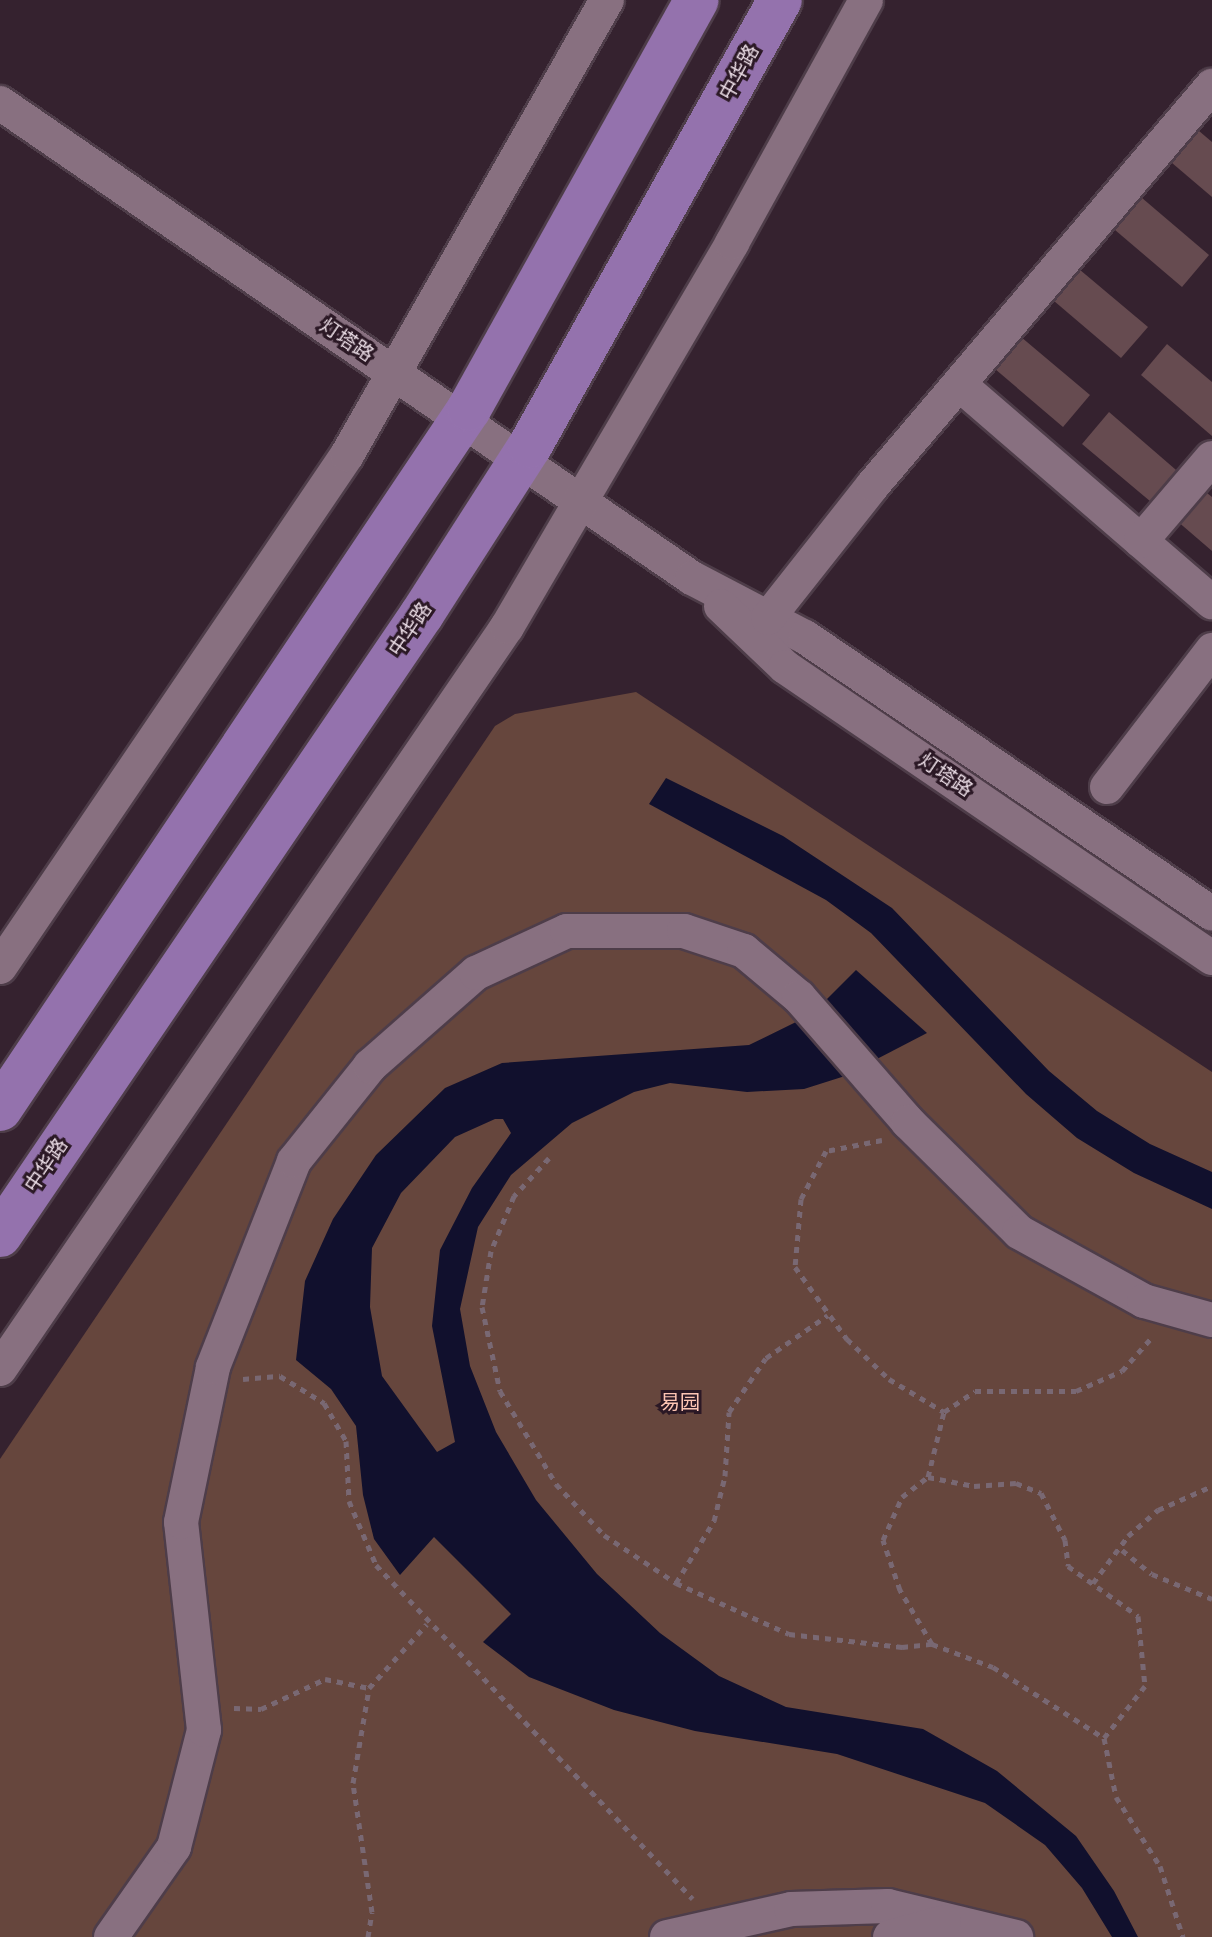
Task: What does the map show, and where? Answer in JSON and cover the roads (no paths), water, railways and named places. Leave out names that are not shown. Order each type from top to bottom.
[{"type":"highway","points":[[0,1109],[363,576],[462,420],[697,0]]},
{"type":"highway","name":"中华路","points":[[0,1235],[520,461],[780,0]]},
{"type":"street","points":[[0,967],[347,455],[607,0]]},
{"type":"street","points":[[0,1369],[507,627],[732,243],[866,0]]},
{"type":"street","points":[[768,618],[959,384],[1212,86]]},
{"type":"street","name":"灯塔路","points":[[0,103],[692,578],[805,637],[1212,914]]},
{"type":"street","points":[[959,384],[1212,602]]},
{"type":"street","points":[[1141,541],[1212,458]]},
{"type":"street","name":"灯塔路","points":[[692,578],[785,667],[1212,958]]},
{"type":"street","points":[[1107,787],[1212,650]]},
{"type":"street","points":[[111,1937],[174,1847],[204,1730],[181,1522],[210,1382],[294,1161],[370,1066],[476,973],[567,931],[684,931],[744,951],[799,997],[923,1136],[1019,1232],[1144,1301],[1212,1320]]},
{"type":"street","points":[[667,1937],[791,1909],[888,1906],[1016,1937]]},
{"type":"street","points":[[890,1937],[949,1921]]},
{"type":"park label","name":"易园","points":[[680,1403]]}]
